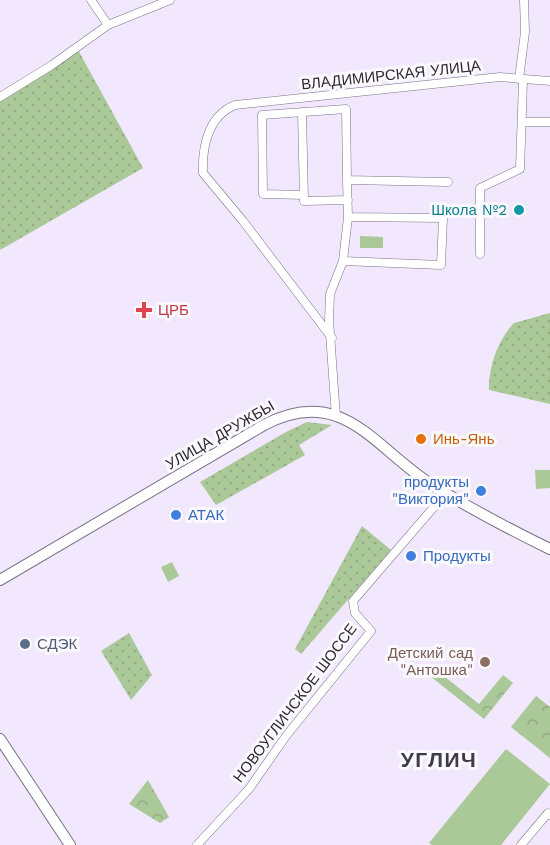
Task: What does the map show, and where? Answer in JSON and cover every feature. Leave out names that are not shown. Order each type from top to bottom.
[{"type":"street","points":[[91,0],[108,25]]},
{"type":"street","points":[[0,97],[52,66],[108,25],[170,0]]},
{"type":"street","points":[[480,254],[480,188],[520,169],[524,0]]},
{"type":"street","name":"ВЛАДИМИРСКАЯ УЛИЦА","points":[[332,338],[243,221],[203,173],[202,159],[212,126],[219,114],[235,105],[500,77],[550,81]]},
{"type":"street","points":[[304,195],[263,194],[262,115],[346,109],[348,217],[342,261],[330,294],[336,417]]},
{"type":"street","points":[[302,112],[304,201],[348,200]]},
{"type":"street","points":[[522,122],[550,122]]},
{"type":"street","points":[[347,180],[448,183]]},
{"type":"street","points":[[342,261],[441,265],[443,218],[348,217]]},
{"type":"street","name":"УЛИЦА ДРУЖБЫ","points":[[0,580],[279,417],[302,411],[336,417],[365,430],[413,472],[446,493],[550,549]]},
{"type":"street","name":"НОВОУГЛИЧСКОЕ ШОССЕ","points":[[196,845],[249,789],[286,736],[371,631],[355,613],[353,601],[446,493]]},
{"type":"street","points":[[0,739],[70,845]]},
{"type":"street","points":[[521,845],[548,813],[550,815]]},
{"type":"green space","points":[[77,48],[143,168],[0,250],[0,97]]},
{"type":"green space","points":[[360,236],[383,237],[383,248],[360,248]]},
{"type":"green space","points":[[550,313],[550,404],[489,390],[490,372],[495,354],[508,330],[514,323]]},
{"type":"green space","points":[[307,422],[332,425],[299,445],[305,455],[216,505],[200,482]]},
{"type":"green space","points":[[535,470],[550,470],[550,488],[536,489]]},
{"type":"green space","points":[[362,526],[391,550],[301,654],[295,649]]},
{"type":"green space","points":[[172,562],[179,576],[168,582],[161,567]]},
{"type":"green space","points":[[129,633],[152,675],[131,700],[101,651]]},
{"type":"green space","points":[[435,669],[479,704],[503,675],[513,683],[484,719],[430,676]]},
{"type":"green space","points":[[536,696],[550,707],[550,758],[511,727]]},
{"type":"green space","points":[[506,749],[550,784],[501,845],[432,845],[429,843]]},
{"type":"green space","points":[[148,780],[169,817],[160,823],[129,804]]},
{"type":"place","name":"Школа №2","points":[[519,210]]},
{"type":"place","name":"ЦРБ","points":[[144,310]]},
{"type":"place","name":"Инь-Янь","points":[[421,439]]},
{"type":"place","name":"продукты \"Виктория\"","points":[[481,491]]},
{"type":"place","name":"АТАК","points":[[176,515]]},
{"type":"place","name":"Продукты","points":[[411,556]]},
{"type":"place","name":"СДЭК","points":[[25,644]]},
{"type":"place","name":"Детский сад \"Антошка\"","points":[[485,662]]},
{"type":"district","name":"УГЛИЧ","points":[[439,759]]}]
